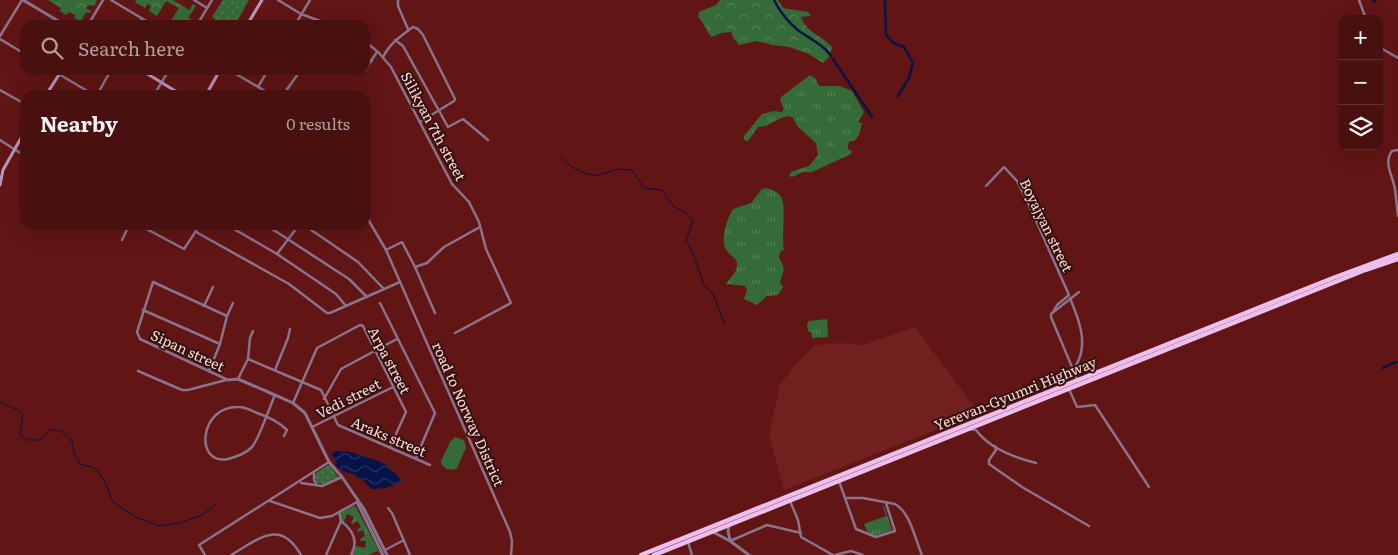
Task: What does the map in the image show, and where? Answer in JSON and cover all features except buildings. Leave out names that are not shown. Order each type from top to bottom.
[{"type":"highway","name":"Yerevan-Gyumri Highway","points":[[641,555],[1069,389],[1119,366],[1340,275],[1398,254]]},
{"type":"highway","name":"Yerevan-Gyumri Highway","points":[[654,555],[1078,380],[1398,259]]},
{"type":"main road","points":[[250,20],[262,0]]},
{"type":"main road","points":[[49,90],[58,75]]},
{"type":"main road","points":[[150,75],[174,90]]},
{"type":"main road","points":[[209,90],[217,75]]},
{"type":"main road","points":[[0,185],[3,170],[20,140]]},
{"type":"street","points":[[20,51],[0,37],[23,0],[57,20]]},
{"type":"street","points":[[91,20],[103,0]]},
{"type":"street","points":[[111,0],[142,19]]},
{"type":"street","points":[[194,0],[207,8]]},
{"type":"street","points":[[200,20],[212,0]]},
{"type":"street","points":[[278,0],[302,14],[318,20]]},
{"type":"street","points":[[298,20],[310,0]]},
{"type":"street","points":[[398,0],[408,29]]},
{"type":"street","points":[[1359,0],[1365,15]]},
{"type":"street","points":[[383,57],[388,47],[413,27],[418,29],[423,35],[455,99],[420,123]]},
{"type":"street","points":[[395,40],[403,46],[448,127],[463,119],[488,140]]},
{"type":"street","name":"Silikyan 7th street","points":[[370,46],[391,67],[452,184],[469,202],[480,227],[486,248],[511,303],[455,333]]},
{"type":"street","points":[[1383,49],[1398,58]]},
{"type":"street","points":[[370,64],[377,52]]},
{"type":"street","points":[[61,75],[86,90]]},
{"type":"street","points":[[98,90],[108,75]]},
{"type":"street","points":[[157,90],[166,75]]},
{"type":"street","points":[[238,75],[263,90]]},
{"type":"street","points":[[258,87],[265,75]]},
{"type":"street","points":[[287,90],[297,75]]},
{"type":"street","points":[[0,90],[20,101]]},
{"type":"street","points":[[0,140],[20,152]]},
{"type":"street","points":[[1398,150],[1392,151],[1388,159],[1390,175],[1395,186],[1398,216]]},
{"type":"street","name":"Boyajyan street","points":[[986,186],[1004,167],[1017,181],[1069,295],[1057,305],[1053,312]]},
{"type":"street","name":"road to Norway District","points":[[370,223],[386,250],[510,532],[512,541],[511,555]]},
{"type":"street","points":[[415,267],[427,263],[444,247],[480,227]]},
{"type":"street","points":[[122,240],[127,230]]},
{"type":"street","points":[[148,230],[184,249],[196,232],[289,284],[327,313],[400,282]]},
{"type":"street","points":[[236,230],[277,254],[336,294],[346,306]]},
{"type":"street","points":[[274,230],[349,279],[367,297]]},
{"type":"street","points":[[277,254],[295,230]]},
{"type":"street","points":[[311,230],[358,262],[384,289]]},
{"type":"street","points":[[386,250],[402,242],[435,313]]},
{"type":"street","name":"Sipan street","points":[[204,306],[153,282],[137,332],[140,340],[228,380]]},
{"type":"street","points":[[213,287],[204,306],[227,316]]},
{"type":"street","points":[[1078,380],[1051,317],[1053,312],[1079,292]]},
{"type":"street","points":[[1070,298],[1083,340],[1080,360],[1073,370]]},
{"type":"street","points":[[209,371],[233,303]]},
{"type":"street","points":[[380,303],[435,413],[416,458]]},
{"type":"street","points":[[143,310],[220,344]]},
{"type":"street","name":"Arpa street","points":[[293,403],[317,348],[360,325],[363,326],[406,412],[390,447]]},
{"type":"street","points":[[275,370],[290,329]]},
{"type":"street","points":[[238,379],[248,359],[250,338],[253,331]]},
{"type":"street","points":[[324,399],[341,368],[397,339]]},
{"type":"street","name":"Araks street","points":[[248,359],[321,390],[338,425],[430,465]]},
{"type":"street","points":[[138,371],[188,390],[238,379],[293,403],[305,413],[329,462],[358,501],[383,552],[387,555]]},
{"type":"street","name":"Vedi street","points":[[312,427],[392,387]]},
{"type":"street","points":[[1069,389],[1077,406],[1095,405],[1149,487]]},
{"type":"street","points":[[275,395],[266,416],[254,445],[243,454],[229,459],[221,459],[214,457],[207,448],[205,438],[207,426],[212,418],[218,413],[239,406],[266,416],[277,421],[287,430],[284,436]]},
{"type":"street","points":[[968,429],[976,430],[995,446],[1023,460],[1036,463]]},
{"type":"street","points":[[995,446],[996,450],[989,460],[989,464],[1022,487],[1089,526]]},
{"type":"street","points":[[206,555],[199,545],[329,462]]},
{"type":"street","points":[[314,473],[314,480],[317,485]]},
{"type":"street","points":[[300,482],[326,485],[342,477]]},
{"type":"street","points":[[840,479],[856,529],[876,537],[895,531],[886,503]]},
{"type":"street","points":[[845,498],[863,498],[899,506],[915,532],[922,555]]},
{"type":"street","points":[[790,500],[801,536],[834,555],[851,552],[863,555]]},
{"type":"street","points":[[270,501],[320,518],[332,516],[358,501]]},
{"type":"street","points":[[388,508],[410,555]]},
{"type":"street","points":[[339,512],[341,521],[355,536],[355,544],[351,555]]},
{"type":"street","points":[[326,555],[341,521]]},
{"type":"street","points":[[730,525],[728,532],[730,541]]},
{"type":"street","points":[[730,541],[767,525],[774,525],[801,533]]},
{"type":"street","points":[[713,532],[730,541],[749,555]]},
{"type":"street","points":[[231,555],[264,536],[282,534],[290,539],[301,555]]},
{"type":"street","points":[[383,552],[404,540]]},
{"type":"street","points":[[688,542],[692,555]]},
{"type":"shaded area","points":[[915,327],[979,413],[784,490],[769,435],[780,385],[794,366],[815,345],[840,343],[863,345]]},
{"type":"green space","points":[[48,0],[97,1],[94,6],[89,5],[86,8],[91,11],[90,13],[86,12],[82,20],[74,18],[75,15],[69,12],[66,15],[60,11],[61,8]]},
{"type":"green space","points":[[136,0],[173,0],[189,10],[193,4],[196,6],[188,18],[192,20],[171,20],[179,8],[166,1],[157,16],[149,11],[151,6],[148,4],[145,8],[135,2]]},
{"type":"green space","points":[[223,0],[249,0],[238,20],[214,20],[212,17]]},
{"type":"green space","points":[[720,0],[778,0],[783,8],[808,12],[811,16],[801,17],[803,22],[832,47],[830,56],[823,63],[809,54],[789,47],[757,41],[739,45],[731,32],[721,33],[712,37],[698,17],[699,12],[716,5]]},
{"type":"green space","points":[[810,75],[816,79],[820,86],[840,86],[852,91],[864,112],[858,122],[862,123],[859,135],[848,144],[848,149],[852,151],[851,154],[812,172],[803,172],[792,177],[789,176],[791,172],[809,166],[818,155],[816,143],[798,127],[793,118],[789,116],[781,118],[766,126],[758,127],[748,141],[744,140],[744,136],[762,114],[774,111],[782,112],[784,108],[780,101],[781,97]]},
{"type":"green space","points":[[766,188],[780,195],[782,199],[784,250],[780,252],[779,257],[783,268],[780,283],[783,287],[778,295],[767,296],[757,305],[744,299],[747,290],[745,286],[726,284],[735,272],[737,263],[725,247],[724,236],[728,218],[733,209],[751,203],[762,189]]},
{"type":"green space","points":[[827,319],[828,337],[812,338],[811,332],[808,332],[807,324],[809,321]]},
{"type":"green space","points":[[455,437],[464,440],[466,448],[457,468],[453,470],[446,469],[441,461],[450,442]]},
{"type":"green space","points":[[330,465],[338,477],[325,484],[317,483],[316,473]]},
{"type":"green space","points":[[353,506],[356,507],[381,555],[377,551],[368,555],[352,555],[356,546],[365,548],[366,541],[360,541],[365,536],[363,530],[358,532],[357,530],[361,526],[357,521],[353,524],[351,523],[354,517],[347,514],[344,522],[341,521],[340,513]]},
{"type":"green space","points":[[884,506],[892,530],[875,536],[868,533],[864,524],[886,516]]},
{"type":"water","points":[[334,451],[350,452],[381,462],[402,480],[388,487],[371,489],[356,475],[337,467],[335,464],[337,463],[332,455]]},
{"type":"waterway","points":[[774,0],[782,13],[799,31],[820,45],[831,56]]},
{"type":"waterway","points":[[885,0],[886,35],[893,43],[904,47],[913,63],[909,78],[898,96]]},
{"type":"waterway","points":[[833,59],[872,117]]},
{"type":"waterway","points":[[559,155],[570,166],[596,176],[618,169],[632,170],[644,188],[662,190],[673,206],[685,212],[693,221],[686,240],[704,285],[713,294],[725,325]]},
{"type":"waterway","points":[[1383,368],[1396,362]]},
{"type":"waterway","points":[[0,402],[20,412],[22,416],[20,435],[28,440],[41,440],[50,429],[61,431],[72,441],[74,453],[80,464],[95,468],[104,480],[113,502],[135,517],[160,526],[179,523],[202,515],[215,505]]}]
